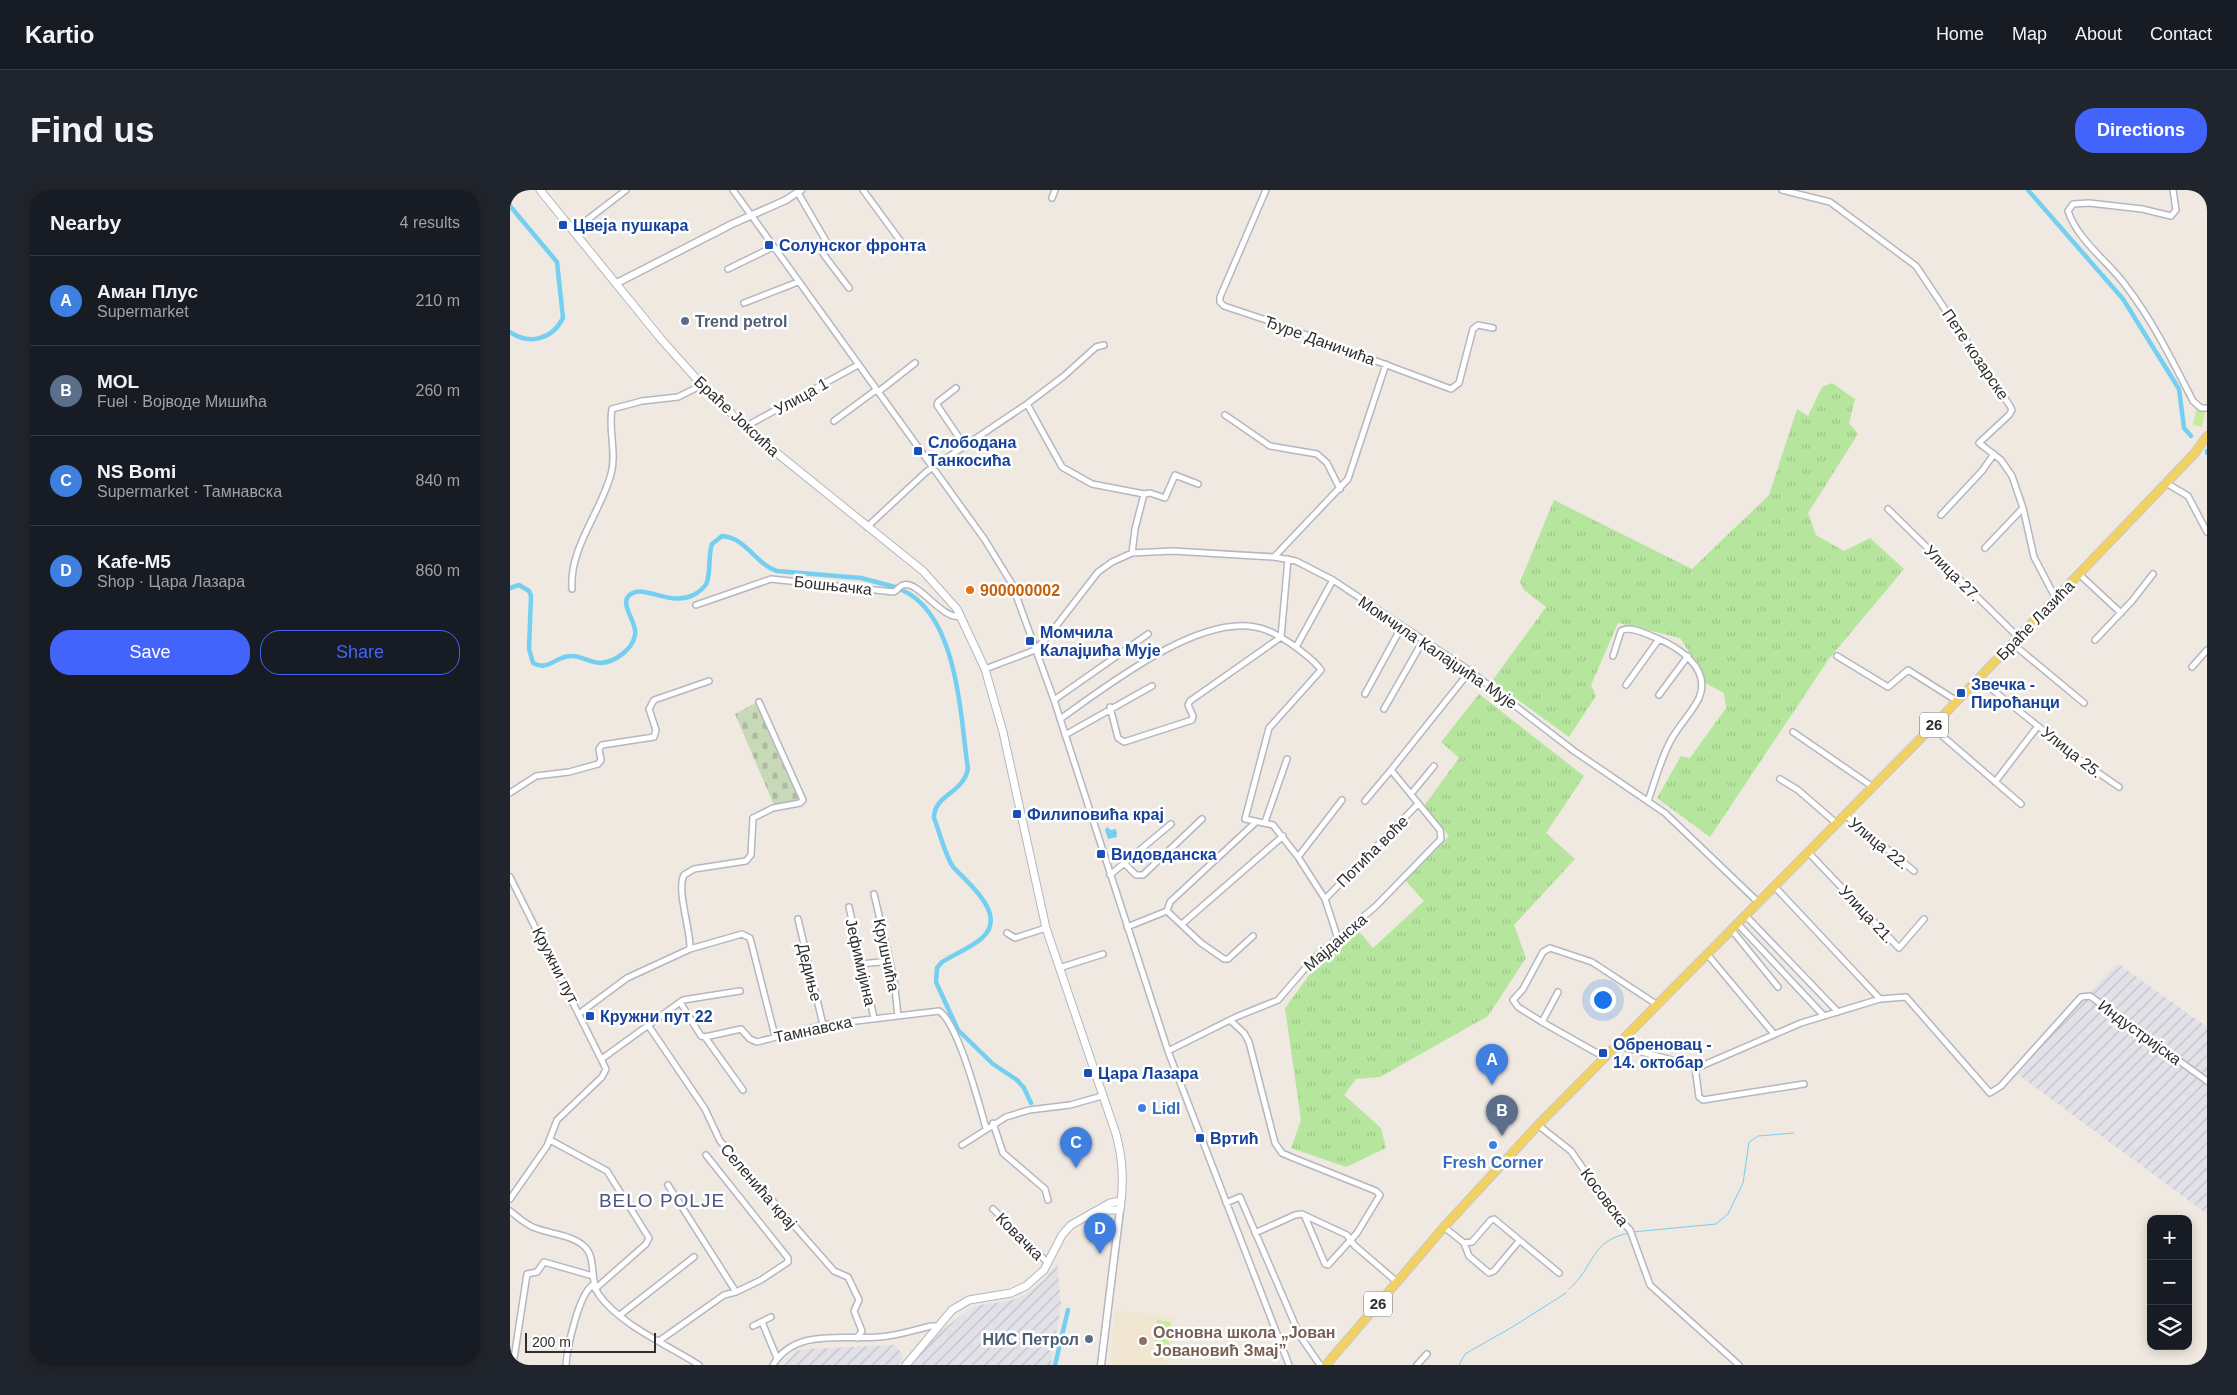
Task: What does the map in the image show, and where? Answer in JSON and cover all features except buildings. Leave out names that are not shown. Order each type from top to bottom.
[{"type":"main road","name":"Браће Јоксића","points":[[540,190],[661,339],[702,385],[747,429],[931,579],[961,616],[984,670]]},
{"type":"main road","name":"Браће Лазића","points":[[1774,886],[2016,641],[2194,454],[2207,436]]},
{"type":"main road","points":[[906,1365],[952,1310],[969,1300],[1020,1289],[1034,1280],[1048,1263],[1066,1230],[1076,1221],[1098,1210],[1121,1206],[1122,1159],[1116,1134],[1046,928],[1003,732],[984,670]]},
{"type":"main road","name":"26","points":[[1326,1365],[1444,1227],[1538,1125],[1774,886]]},
{"type":"street","points":[[574,230],[626,190]]},
{"type":"street","points":[[733,190],[1008,575],[1054,700],[1168,1051],[1289,1365]]},
{"type":"street","points":[[863,190],[907,250]]},
{"type":"street","points":[[1052,198],[1054,190]]},
{"type":"street","name":"Ђуре Даничића","points":[[1266,190],[1220,296],[1220,302],[1224,306],[1269,320],[1453,389],[1459,383],[1473,329],[1478,325],[1493,328]]},
{"type":"street","name":"Пете козарске","points":[[1782,190],[1830,202],[1919,269],[2012,410],[2010,415],[1979,441],[1981,445],[1994,454],[2012,476],[2023,508],[2034,557],[2056,599]]},
{"type":"street","points":[[2172,190],[2176,210],[2172,216],[2142,209],[2084,203],[2073,204],[2068,211],[2083,236],[2115,271],[2136,300],[2193,401],[2201,408],[2207,408]]},
{"type":"street","points":[[617,283],[799,191],[826,241],[823,249],[824,255],[849,288]]},
{"type":"street","points":[[728,269],[774,247]]},
{"type":"street","points":[[744,303],[798,282]]},
{"type":"street","points":[[867,526],[932,468],[964,444],[1027,404],[1064,376],[1096,347],[1104,345]]},
{"type":"street","points":[[834,421],[915,363]]},
{"type":"street","points":[[1274,557],[1348,479],[1386,364]]},
{"type":"street","name":"Улица 1","points":[[747,429],[752,423],[858,365]]},
{"type":"street","points":[[572,589],[576,562],[582,541],[612,473],[612,409],[642,401],[678,397],[702,385]]},
{"type":"street","points":[[956,388],[938,402],[937,405],[964,444]]},
{"type":"street","points":[[1027,404],[1062,467],[1092,484],[1144,494],[1150,493],[1165,498],[1175,475],[1198,484]]},
{"type":"street","points":[[1225,415],[1270,446],[1318,454],[1327,463],[1340,489]]},
{"type":"street","points":[[1941,515],[1982,472],[1994,454]]},
{"type":"street","points":[[2166,483],[2188,496],[2207,532]]},
{"type":"street","points":[[1132,553],[1135,529],[1144,494]]},
{"type":"street","points":[[1985,548],[2023,508]]},
{"type":"street","name":"Улица 27.","points":[[1888,509],[2016,641],[2084,703]]},
{"type":"street","name":"Момчила Калајџића Мује","points":[[984,670],[1035,650],[1050,634],[1098,572],[1112,562],[1132,553],[1167,551],[1274,557],[1306,564],[1470,670],[1574,752],[1648,801],[1710,854],[1758,902]]},
{"type":"street","points":[[1110,707],[1118,738],[1122,742],[1187,722],[1193,717],[1188,704],[1190,701],[1281,637],[1288,559]]},
{"type":"street","points":[[2079,574],[2121,613]]},
{"type":"street","points":[[2095,640],[2121,613],[2152,574]]},
{"type":"street","name":"Бошњачка","points":[[696,605],[766,581],[782,579],[811,584],[894,592],[901,586],[906,585],[915,588],[952,615],[961,616]]},
{"type":"street","points":[[1296,647],[1333,580]]},
{"type":"street","points":[[1060,719],[1141,665],[1182,642],[1207,631],[1223,627],[1253,626],[1281,637],[1296,647],[1321,670],[1296,695],[1268,729],[1244,817],[1247,821],[1265,822],[1288,759]]},
{"type":"street","points":[[1365,694],[1402,626]]},
{"type":"street","points":[[1613,656],[1620,633],[1626,628],[1658,639],[1688,656],[1699,676],[1701,692],[1669,743],[1648,801]]},
{"type":"street","points":[[1054,700],[1148,634]]},
{"type":"street","points":[[1384,709],[1424,639]]},
{"type":"street","points":[[1626,685],[1658,639]]},
{"type":"street","points":[[2192,667],[2207,650]]},
{"type":"street","points":[[1659,695],[1688,656]]},
{"type":"street","points":[[1836,656],[1888,687],[1908,670],[1957,701]]},
{"type":"street","points":[[1365,801],[1470,670]]},
{"type":"street","name":"Улица 25.","points":[[1979,679],[2118,787]]},
{"type":"street","points":[[510,793],[536,776],[569,772],[598,764],[601,760],[599,749],[602,745],[654,736],[656,730],[649,711],[654,700],[710,681]]},
{"type":"street","points":[[1064,735],[1110,707],[1152,686]]},
{"type":"street","points":[[690,949],[690,933],[682,891],[684,875],[694,869],[746,861],[751,855],[753,818],[762,812],[800,803],[803,800],[759,702]]},
{"type":"street","points":[[1995,782],[2038,726]]},
{"type":"street","points":[[1932,727],[2020,804]]},
{"type":"street","points":[[1793,732],[1873,787]]},
{"type":"street","points":[[1411,794],[1434,766]]},
{"type":"street","name":"Мајданска","points":[[1168,1051],[1230,1020],[1278,1000],[1314,958],[1376,906],[1441,839],[1440,830],[1391,770]]},
{"type":"street","points":[[1780,779],[1798,790],[1836,823]]},
{"type":"street","points":[[1298,857],[1342,800]]},
{"type":"street","name":"Потића воће","points":[[1325,899],[1418,804]]},
{"type":"street","name":"Улица 22.","points":[[1845,815],[1914,871]]},
{"type":"street","points":[[1125,864],[1136,875],[1143,875],[1202,819]]},
{"type":"street","points":[[1127,927],[1167,911],[1170,902],[1256,822]]},
{"type":"street","name":"Потића воће","points":[[1265,822],[1273,825],[1283,836],[1325,899],[1338,939]]},
{"type":"street","points":[[1110,875],[1171,824]]},
{"type":"street","points":[[1182,924],[1283,836]]},
{"type":"street","name":"Улица 21.","points":[[1808,852],[1899,948],[1924,919]]},
{"type":"street","name":"Кружни пут","points":[[510,876],[603,1058]]},
{"type":"street","points":[[1618,1043],[1626,1048],[1695,1067],[1716,1061],[1774,1034],[1824,1016],[1880,1000],[1774,886]]},
{"type":"street","name":"Крушчића","points":[[874,894],[890,964],[898,1016]]},
{"type":"street","name":"Јефимијина","points":[[849,907],[874,1018]]},
{"type":"street","points":[[1167,911],[1201,942],[1224,959],[1228,958],[1253,936]]},
{"type":"street","points":[[1745,915],[1838,1012]]},
{"type":"street","name":"Дедиње","points":[[798,919],[823,1025]]},
{"type":"street","points":[[1737,923],[1824,1016]]},
{"type":"street","points":[[1007,933],[1015,938],[1046,928]]},
{"type":"street","points":[[1731,929],[1778,987]]},
{"type":"street","points":[[580,1013],[627,978],[690,949],[742,934],[748,935],[775,1036]]},
{"type":"street","points":[[1604,1057],[1518,1007],[1513,1000],[1523,989],[1542,952],[1547,948],[1592,962],[1656,1004]]},
{"type":"street","points":[[1059,968],[1103,954]]},
{"type":"street","points":[[1707,954],[1774,1034]]},
{"type":"street","points":[[861,964],[880,962],[890,964]]},
{"type":"street","points":[[510,1199],[550,1140],[559,1117],[604,1074],[606,1069],[603,1058],[680,1002],[740,991]]},
{"type":"street","points":[[1542,1022],[1558,992]]},
{"type":"street","name":"Индустријска","points":[[1880,1000],[1901,996],[1910,999],[1990,1093],[2000,1086],[2081,997],[2090,996],[2207,1081]]},
{"type":"street","points":[[680,1002],[698,1034],[705,1037],[743,1090]]},
{"type":"street","name":"Тамнавска","points":[[705,1037],[738,1029],[743,1031],[753,1041],[823,1025],[874,1018],[931,1011],[944,1015],[968,1067],[986,1128]]},
{"type":"street","points":[[1230,1020],[1244,1033],[1249,1042],[1275,1143],[1279,1150],[1291,1157],[1380,1194],[1351,1240],[1326,1265],[1305,1217]]},
{"type":"street","name":"Селенића крај","points":[[648,1025],[703,1107],[722,1143],[834,1271],[846,1276],[850,1280],[859,1300],[854,1311],[862,1332],[857,1338]]},
{"type":"street","points":[[1695,1067],[1699,1097],[1703,1100],[1804,1084]]},
{"type":"street","points":[[962,1145],[993,1123],[1017,1113],[1070,1105],[1102,1096]]},
{"type":"street","points":[[993,1123],[1003,1153],[1045,1189],[1048,1200]]},
{"type":"street","name":"Косовска","points":[[1538,1125],[1571,1151],[1613,1212],[1630,1230],[1650,1285],[1739,1365]]},
{"type":"street","points":[[550,1140],[607,1171],[648,1238],[646,1244],[594,1287],[586,1291],[572,1334],[566,1365]]},
{"type":"street","points":[[659,1340],[724,1295],[736,1292],[761,1280],[788,1262],[788,1258],[706,1155]]},
{"type":"street","points":[[668,1185],[736,1292]]},
{"type":"street","points":[[1226,1203],[1240,1198],[1300,1336],[1320,1365]]},
{"type":"street","points":[[1101,1365],[1121,1206]]},
{"type":"street","name":"Ковачка","points":[[993,1209],[1048,1263]]},
{"type":"street","points":[[510,1211],[531,1226],[565,1237],[585,1247],[589,1253],[594,1287],[620,1315],[699,1365]]},
{"type":"street","points":[[1255,1233],[1299,1214],[1344,1233],[1397,1282]]},
{"type":"street","points":[[1464,1243],[1472,1242],[1494,1219],[1559,1273]]},
{"type":"street","points":[[1444,1227],[1464,1243],[1469,1256],[1489,1273],[1494,1271],[1519,1241]]},
{"type":"street","points":[[620,1315],[694,1257]]},
{"type":"street","points":[[513,1365],[528,1274],[537,1272],[544,1262],[592,1276]]},
{"type":"street","points":[[753,1326],[770,1317]]},
{"type":"street","points":[[762,1322],[777,1358]]},
{"type":"street","points":[[773,1365],[777,1358],[789,1348],[805,1340],[895,1336],[937,1326]]},
{"type":"street","points":[[1417,1365],[1426,1354]]},
{"type":"shaded area","points":[[2117,963],[2207,1027],[2207,1214],[2016,1073]]},
{"type":"shaded area","points":[[1057,1263],[1061,1305],[1051,1365],[912,1365],[937,1334],[963,1314],[979,1305],[1009,1301],[1023,1296],[1044,1280]]},
{"type":"shaded area","name":"Основна школа „Јован Јовановић Змај”","points":[[1115,1311],[1175,1316],[1170,1365],[1110,1365]]},
{"type":"shaded area","points":[[895,1345],[902,1354],[902,1359],[898,1365],[784,1365],[797,1351],[808,1349]]},
{"type":"green space","points":[[1832,383],[1855,399],[1849,423],[1858,434],[1808,513],[1816,535],[1844,551],[1870,538],[1904,569],[1828,660],[1710,837],[1657,798],[1681,756],[1690,758],[1726,708],[1724,693],[1703,682],[1704,676],[1680,638],[1618,623],[1591,685],[1596,696],[1569,737],[1492,681],[1546,607],[1524,590],[1520,582],[1554,500],[1692,569],[1769,495],[1797,409],[1808,416],[1822,387]]},
{"type":"green space","points":[[2196,410],[2205,411],[2202,427],[2193,425]]},
{"type":"green space","points":[[1479,694],[1584,776],[1546,833],[1575,859],[1514,925],[1526,958],[1488,1016],[1380,1077],[1356,1079],[1344,1095],[1381,1128],[1386,1148],[1346,1167],[1291,1148],[1301,1120],[1285,1008],[1318,963],[1342,946],[1358,930],[1373,948],[1424,901],[1405,880],[1449,836],[1424,806],[1459,758],[1441,742]]},
{"type":"green space","points":[[757,702],[782,753],[799,799],[774,805],[735,714]]},
{"type":"green space","points":[[1157,1320],[1171,1322],[1168,1349],[1154,1347]]},
{"type":"water","points":[[1107,827],[1111,830],[1116,829],[1117,837],[1108,839],[1105,830]]},
{"type":"waterway","points":[[2028,190],[2123,299],[2179,389],[2184,428],[2191,436]]},
{"type":"waterway","points":[[510,206],[557,262],[563,318],[553,331],[540,338],[525,338],[510,332]]},
{"type":"waterway","points":[[510,588],[519,585],[529,591],[531,596],[529,649],[533,663],[544,666],[566,656],[579,657],[601,663],[612,660],[622,654],[631,645],[635,635],[634,624],[627,608],[627,598],[637,592],[669,598],[687,597],[697,593],[707,582],[712,544],[722,536],[738,541],[769,568],[777,571],[861,578],[895,587]]},
{"type":"waterway","points":[[902,590],[921,603],[935,621],[945,643],[953,669],[968,769],[965,778],[955,790],[938,804],[934,818],[951,864],[983,900],[989,910],[991,920],[989,929],[982,938],[942,962],[937,968],[936,982],[958,1030],[993,1064],[1017,1080],[1024,1088],[1031,1103]]},
{"type":"waterway","points":[[1633,1232],[1716,1224],[1728,1214],[1743,1183],[1749,1142],[1758,1136],[1794,1133]]},
{"type":"waterway","points":[[1569,1289],[1584,1272],[1599,1248],[1606,1242],[1629,1233]]},
{"type":"waterway","points":[[1459,1365],[1465,1354],[1566,1293]]},
{"type":"waterway","points":[[1055,1365],[1068,1310]]},
{"type":"place","name":"Цвеја пушкара","points":[[563,225]]},
{"type":"place","name":"Солунског фронта","points":[[769,245]]},
{"type":"place","name":"Trend petrol","points":[[685,321]]},
{"type":"place","name":"Слободана Танкосића","points":[[918,451]]},
{"type":"place","name":"900000002","points":[[970,590]]},
{"type":"place","name":"Момчила Калајџића Мује","points":[[1030,641]]},
{"type":"place","name":"Звечка - Пироћанци","points":[[1961,693]]},
{"type":"place","name":"Филиповића крај","points":[[1017,814]]},
{"type":"place","name":"Видовданска","points":[[1101,854]]},
{"type":"place","name":"Кружни пут 22","points":[[590,1016]]},
{"type":"place","name":"Обреновац - 14. октобар","points":[[1603,1053]]},
{"type":"place","name":"Цара Лазара","points":[[1088,1073]]},
{"type":"place","name":"Аман Плус","points":[[1492,1085]]},
{"type":"place","name":"Lidl","points":[[1142,1108]]},
{"type":"place","name":"MOL","points":[[1502,1136]]},
{"type":"place","name":"Вртић","points":[[1200,1138]]},
{"type":"place","name":"Fresh Corner","points":[[1493,1145]]},
{"type":"place","name":"NS Bomi","points":[[1076,1168]]},
{"type":"place","name":"Kafe-M5","points":[[1100,1254]]},
{"type":"place","name":"НИС Петрол","points":[[1089,1339]]},
{"type":"place","name":"Основна школа „Јован Јовановић Змај”","points":[[1143,1341]]},
{"type":"district","name":"BELO POLJE","points":[[662,1200]]}]
